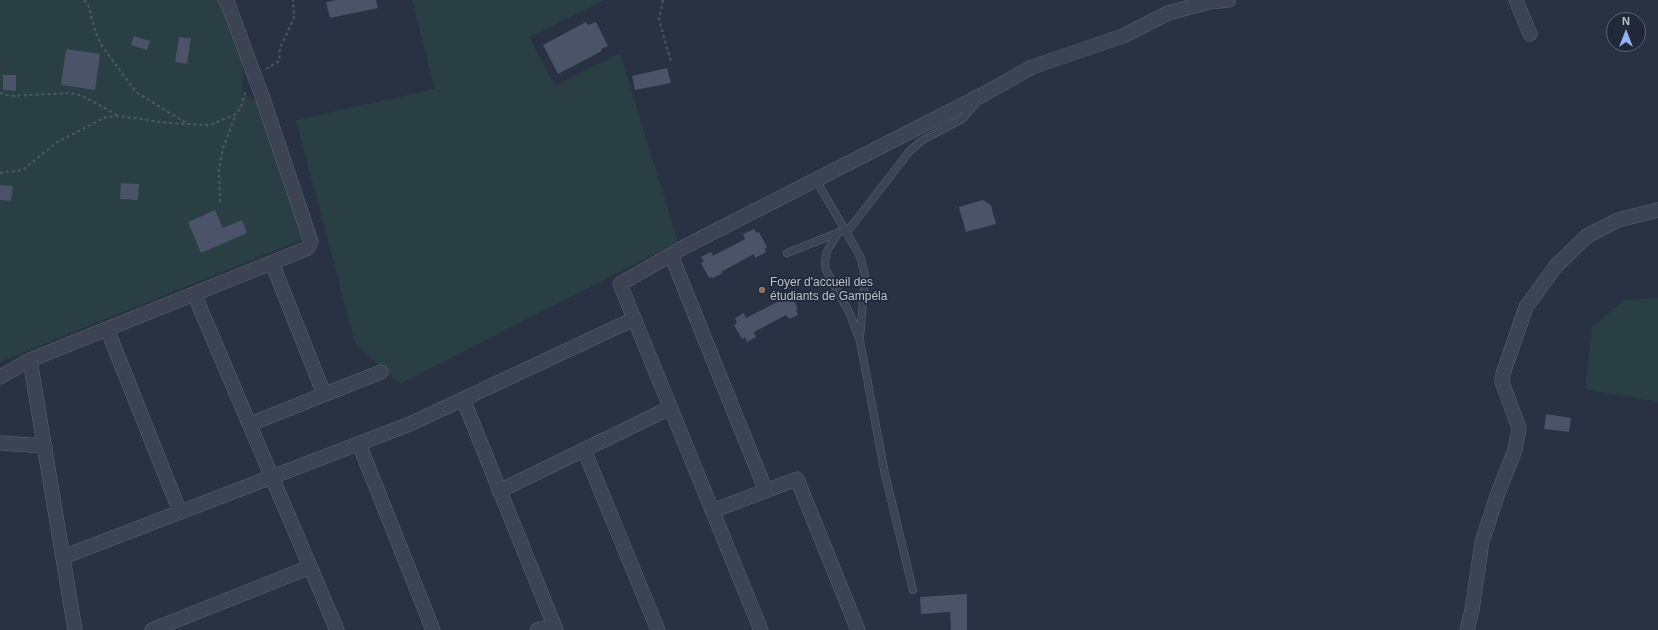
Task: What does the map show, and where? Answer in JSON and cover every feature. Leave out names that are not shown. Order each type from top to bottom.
[{"type":"street","points":[[0,377],[30,360],[308,248],[311,242],[254,75],[228,4],[225,0]]},
{"type":"street","points":[[761,630],[620,284],[671,255],[984,94],[1032,67],[1123,36],[1168,13],[1209,2],[1229,0]]},
{"type":"street","points":[[1516,0],[1530,34]]},
{"type":"street","points":[[1467,630],[1472,610],[1482,542],[1498,493],[1515,450],[1519,428],[1502,382],[1526,307],[1556,266],[1587,236],[1618,220],[1658,210]]},
{"type":"street","points":[[671,255],[766,491]]},
{"type":"street","points":[[272,263],[324,394]]},
{"type":"street","points":[[194,294],[337,630]]},
{"type":"street","points":[[63,558],[410,424],[634,319]]},
{"type":"street","points":[[107,329],[180,512]]},
{"type":"street","points":[[30,360],[75,630]]},
{"type":"street","points":[[250,424],[381,372]]},
{"type":"street","points":[[463,400],[555,628],[537,630]]},
{"type":"street","points":[[499,491],[670,408]]},
{"type":"street","points":[[0,443],[45,446]]},
{"type":"street","points":[[359,444],[433,630]]},
{"type":"street","points":[[584,450],[658,630]]},
{"type":"street","points":[[712,511],[797,479],[858,630]]},
{"type":"street","points":[[152,630],[310,567]]},
{"type":"lane","points":[[787,253],[837,235],[846,230],[861,216],[909,152],[921,141],[962,119],[984,94]]},
{"type":"lane","points":[[816,180],[860,256],[865,275],[860,341]]},
{"type":"lane","points":[[837,235],[827,251],[825,261],[826,270],[850,314],[860,341],[886,474],[913,590]]},
{"type":"path","points":[[84,0],[89,7],[95,32],[102,46],[136,92],[187,124]]},
{"type":"path","points":[[254,75],[279,61],[280,48],[294,18],[293,0]]},
{"type":"path","points":[[663,0],[659,19],[671,62]]},
{"type":"path","points":[[220,202],[219,170],[223,148],[236,114],[243,101],[246,88]]},
{"type":"path","points":[[0,94],[10,96],[69,93],[81,95],[119,116]]},
{"type":"path","points":[[0,173],[23,170],[57,142],[106,117],[119,116],[168,123],[210,125],[236,114]]},
{"type":"green space","points":[[0,0],[218,0],[227,10],[243,59],[242,94],[257,101],[303,239],[0,362]]},
{"type":"green space","points":[[412,0],[604,0],[529,37],[555,86],[620,53],[678,242],[400,384],[355,343],[296,120],[435,89]]},
{"type":"green space","points":[[1658,298],[1658,402],[1585,389],[1592,327],[1624,300]]},
{"type":"building","points":[[337,0],[376,0],[378,8],[330,18],[326,2]]},
{"type":"building","points":[[586,22],[588,25],[596,22],[608,46],[601,49],[602,51],[558,74],[543,45]]},
{"type":"building","points":[[134,36],[150,41],[147,50],[131,45]]},
{"type":"building","points":[[179,37],[191,38],[187,64],[175,62]]},
{"type":"building","points":[[66,49],[100,54],[95,90],[61,85]]},
{"type":"building","points":[[667,68],[671,83],[635,90],[632,76]]},
{"type":"building","points":[[3,75],[16,75],[16,91],[3,90]]},
{"type":"building","points":[[121,183],[139,184],[138,200],[120,199]]},
{"type":"building","points":[[0,185],[13,186],[11,201],[0,200]]},
{"type":"building","points":[[983,200],[991,205],[996,224],[966,232],[959,207]]},
{"type":"building","points":[[215,210],[223,228],[242,220],[247,233],[201,253],[188,222]]},
{"type":"building","points":[[754,229],[756,233],[759,232],[767,247],[765,249],[766,252],[755,258],[754,254],[721,272],[723,273],[713,278],[709,278],[701,263],[704,261],[701,257],[711,252],[713,256],[745,239],[743,234]]},
{"type":"building","points":[[786,291],[789,296],[791,295],[798,309],[796,310],[798,315],[789,319],[786,315],[754,332],[756,337],[747,342],[745,337],[742,339],[734,325],[737,323],[735,318],[744,313],[746,318],[779,301],[776,295]]},
{"type":"building","points":[[1546,414],[1571,418],[1569,432],[1544,429]]},
{"type":"building","points":[[967,594],[967,630],[951,630],[950,612],[921,614],[920,597]]},
{"type":"place","name":"Foyer d'accueil des étudiants de Gampéla","points":[[762,290]]}]
